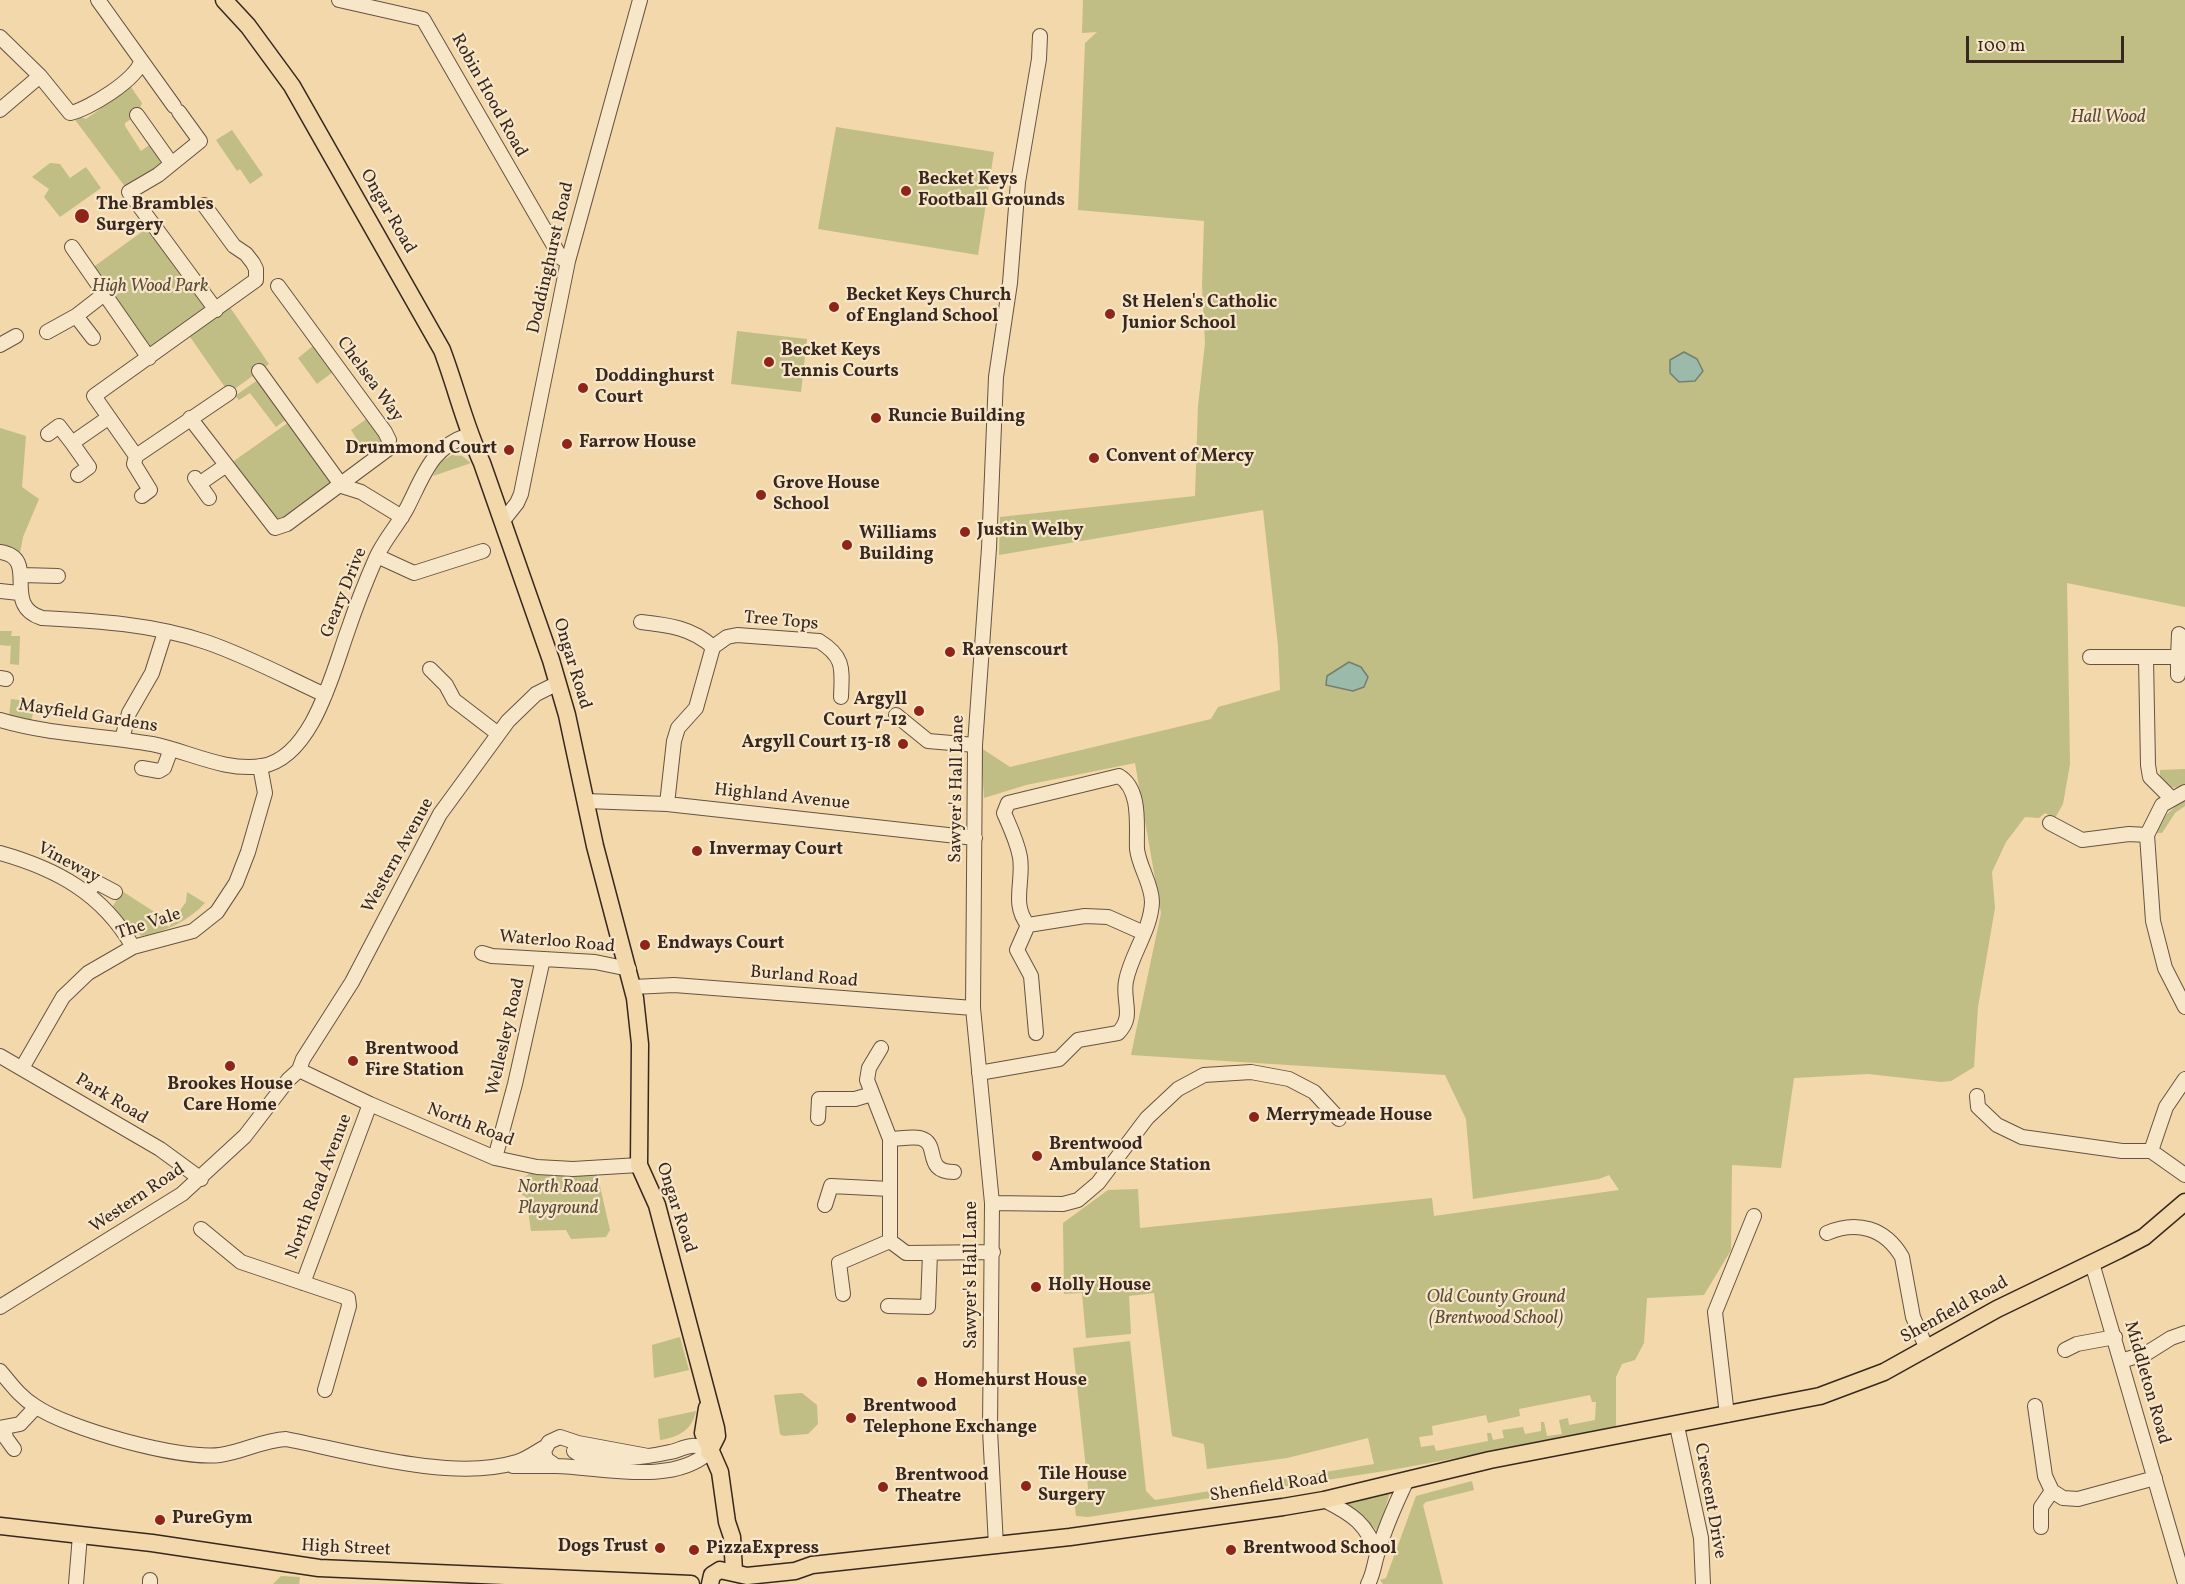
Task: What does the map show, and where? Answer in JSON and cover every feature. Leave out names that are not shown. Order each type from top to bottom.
[{"type":"main road","name":"Ongar Road","points":[[224,0],[248,26],[292,86],[383,242],[442,350],[458,390],[469,435],[558,683],[604,885],[633,987],[640,1044],[639,1164],[653,1192],[659,1211],[717,1436],[709,1452]]},
{"type":"main road","name":"Shenfield Road","points":[[739,1565],[747,1576],[795,1570],[812,1565],[1135,1529],[1324,1500],[1490,1460],[1677,1426],[1841,1389],[1884,1372],[1997,1309],[2144,1236],[2185,1202]]},
{"type":"main road","points":[[709,1452],[720,1472],[727,1522],[723,1539],[724,1555],[739,1565]]},
{"type":"main road","name":"High Street","points":[[0,1526],[80,1535],[301,1567],[470,1580],[691,1584]]},
{"type":"main road","points":[[710,1584],[712,1575],[720,1570],[739,1565]]},
{"type":"main road","points":[[719,1584],[739,1565]]},
{"type":"street","points":[[98,0],[200,141],[158,175],[129,192],[216,310]]},
{"type":"street","name":"Robin Hood Road","points":[[339,0],[423,19],[535,215],[561,258],[568,261]]},
{"type":"street","name":"Doddinghurst Road","points":[[502,522],[518,503],[521,494],[568,261],[640,0]]},
{"type":"street","name":"Sawyer's Hall Lane","points":[[996,1546],[990,1430],[992,1203],[973,1008],[975,745],[989,548],[996,377],[1010,283],[1018,182],[1038,69],[1040,36]]},
{"type":"street","points":[[0,37],[40,76],[70,113],[82,111],[136,73],[141,61]]},
{"type":"street","points":[[0,110],[40,76]]},
{"type":"street","points":[[137,115],[171,163]]},
{"type":"street","points":[[136,456],[94,396],[256,280],[256,269],[246,254],[234,246],[204,205]]},
{"type":"street","points":[[72,247],[148,358]]},
{"type":"street","name":"Chelsea Way","points":[[225,466],[275,528],[287,524],[342,486],[385,453],[390,445],[388,437],[278,286]]},
{"type":"street","points":[[47,332],[76,316],[104,295]]},
{"type":"street","points":[[76,316],[93,338]]},
{"type":"street","points":[[0,346],[16,336]]},
{"type":"street","points":[[259,371],[342,486],[361,492],[402,517]]},
{"type":"street","points":[[142,496],[150,490],[134,464],[136,456],[229,393]]},
{"type":"street","points":[[72,443],[108,418]]},
{"type":"street","points":[[190,418],[225,466],[197,481],[209,498]]},
{"type":"street","points":[[48,434],[59,426],[72,443],[89,467],[78,475]]},
{"type":"street","name":"Geary Drive","points":[[260,766],[280,759],[298,743],[325,695],[377,556],[402,517],[437,453],[453,441],[469,435]]},
{"type":"street","points":[[377,556],[414,573],[483,551]]},
{"type":"street","points":[[0,552],[14,557],[22,575],[19,592],[27,610],[33,615],[62,625],[122,623],[165,632],[222,648],[325,695]]},
{"type":"street","points":[[22,575],[58,576]]},
{"type":"street","points":[[0,591],[19,592]]},
{"type":"street","points":[[641,622],[673,626],[693,632],[713,647],[696,708],[678,728],[674,741],[667,804]]},
{"type":"street","points":[[122,740],[129,713],[152,673],[165,632]]},
{"type":"street","points":[[2178,675],[2179,634]]},
{"type":"street","name":"Tree Tops","points":[[713,647],[727,637],[737,635],[819,641],[830,647],[840,660],[841,697]]},
{"type":"street","points":[[2090,657],[2178,657]]},
{"type":"street","points":[[2146,658],[2150,777],[2172,799]]},
{"type":"street","points":[[430,669],[446,686],[454,700],[497,733]]},
{"type":"street","name":"Western Avenue","points":[[299,1070],[303,1059],[352,982],[433,825],[497,733],[530,699],[558,683]]},
{"type":"street","points":[[896,715],[928,741],[975,745]]},
{"type":"street","name":"Mayfield Gardens","points":[[0,720],[55,733],[171,748],[231,765],[260,766]]},
{"type":"street","name":"Mayfield Gardens","points":[[142,768],[159,771],[164,768],[171,748]]},
{"type":"street","name":"The Vale","points":[[22,1068],[63,997],[100,963],[133,947],[193,931],[206,922],[229,895],[241,873],[265,793],[260,766]]},
{"type":"street","points":[[980,1073],[1059,1059],[1078,1040],[1118,1033],[1128,1017],[1125,984],[1129,966],[1144,933],[1152,901],[1137,850],[1139,829],[1133,797],[1119,776],[1008,803],[1004,813],[1016,840],[1020,859],[1018,901],[1020,915],[1028,925]]},
{"type":"street","points":[[2185,792],[2162,805],[2147,836],[2153,921],[2165,968],[2185,1006]]},
{"type":"street","name":"Highland Avenue","points":[[586,801],[667,804],[975,838]]},
{"type":"street","points":[[2050,823],[2066,824],[2082,840],[2129,834],[2147,836]]},
{"type":"street","name":"Vineway","points":[[0,854],[41,867],[87,893],[113,916],[133,947]]},
{"type":"street","points":[[87,893],[96,882],[115,892]]},
{"type":"street","points":[[1028,925],[1085,916],[1108,917],[1144,933]]},
{"type":"street","points":[[1028,925],[1017,950],[1031,976],[1036,1033]]},
{"type":"street","name":"Waterloo Road","points":[[482,953],[492,956],[596,962],[629,969]]},
{"type":"street","name":"Wellesley Road","points":[[495,1158],[515,1084],[543,959]]},
{"type":"street","name":"Burland Road","points":[[633,987],[674,985],[973,1008]]},
{"type":"street","points":[[881,1048],[869,1068],[867,1080],[890,1139],[890,1241]]},
{"type":"street","name":"Park Road","points":[[0,1056],[159,1149],[201,1179]]},
{"type":"street","name":"North Road","points":[[299,1070],[370,1104],[495,1158],[537,1167],[573,1169],[639,1164]]},
{"type":"street","name":"Western Road","points":[[0,1307],[172,1201],[201,1179],[245,1136],[288,1080],[299,1070]]},
{"type":"street","points":[[992,1203],[1063,1204],[1078,1200],[1098,1183],[1147,1118],[1178,1089],[1204,1075],[1251,1072],[1289,1079],[1314,1092],[1339,1119]]},
{"type":"street","points":[[2151,1151],[2166,1107],[2185,1079]]},
{"type":"street","points":[[818,1118],[819,1099],[855,1100],[872,1094]]},
{"type":"street","points":[[1977,1096],[1978,1107],[1997,1125],[2022,1137],[2122,1151],[2151,1151],[2185,1175]]},
{"type":"street","name":"North Road Avenue","points":[[325,1390],[350,1302],[348,1298],[303,1283],[370,1104]]},
{"type":"street","points":[[890,1139],[918,1137],[925,1140],[930,1146],[933,1163],[939,1169],[954,1172]]},
{"type":"street","points":[[825,1205],[831,1185],[890,1189]]},
{"type":"street","points":[[1727,1415],[1716,1312],[1722,1289],[1754,1216]]},
{"type":"street","points":[[1827,1233],[1844,1226],[1862,1226],[1880,1235],[1898,1251],[1902,1257],[1913,1317],[1927,1349]]},
{"type":"street","points":[[201,1229],[238,1260],[303,1283]]},
{"type":"street","points":[[890,1241],[906,1253],[993,1252]]},
{"type":"street","points":[[843,1294],[839,1263],[890,1241]]},
{"type":"street","points":[[888,1306],[928,1307],[930,1253]]},
{"type":"street","name":"Middleton Road","points":[[2092,1263],[2185,1583]]},
{"type":"street","points":[[2121,1361],[2147,1353],[2171,1338],[2185,1333]]},
{"type":"street","points":[[2065,1350],[2077,1344],[2115,1337]]},
{"type":"street","points":[[0,1371],[22,1397],[36,1407],[72,1425],[152,1447],[199,1456],[241,1451],[273,1439],[286,1439],[413,1465],[496,1466],[559,1466],[593,1470],[650,1471],[699,1462],[709,1452],[694,1445],[648,1456],[600,1458],[582,1456],[571,1446],[555,1438],[545,1447],[516,1462],[496,1466]]},
{"type":"street","points":[[2035,1406],[2045,1476],[2052,1491],[2063,1498],[2078,1499],[2155,1478]]},
{"type":"street","points":[[14,1449],[2,1428],[20,1424],[36,1407]]},
{"type":"street","name":"Crescent Drive","points":[[1677,1426],[1701,1538],[1703,1584]]},
{"type":"street","points":[[559,1466],[571,1460],[571,1446]]},
{"type":"street","points":[[545,1447],[546,1459],[559,1466]]},
{"type":"street","points":[[1368,1584],[1407,1480]]},
{"type":"street","points":[[2041,1527],[2041,1508],[2052,1491]]},
{"type":"street","points":[[1324,1500],[1359,1521],[1372,1536],[1377,1555]]},
{"type":"street","points":[[76,1584],[80,1535]]},
{"type":"green space","points":[[1083,0],[2185,0],[2185,607],[2067,583],[2070,764],[2063,804],[2055,818],[2045,813],[2039,818],[2025,817],[2006,842],[1992,872],[1995,908],[1978,1007],[1974,1067],[1951,1081],[1941,1082],[1868,1074],[1794,1078],[1781,1168],[1732,1165],[1731,1250],[1704,1295],[1647,1298],[1644,1343],[1635,1360],[1622,1364],[1616,1377],[1616,1429],[1391,1470],[1088,1517],[1076,1516],[1074,1499],[1089,1497],[1073,1348],[1130,1341],[1146,1491],[1155,1500],[1374,1464],[1368,1438],[1287,1458],[1207,1469],[1204,1444],[1172,1436],[1154,1293],[1129,1296],[1131,1334],[1086,1338],[1082,1293],[1064,1294],[1063,1223],[1108,1190],[1138,1189],[1140,1228],[1432,1198],[1434,1216],[1619,1190],[1609,1175],[1599,1179],[1473,1199],[1466,1119],[1445,1075],[1131,1055],[1161,913],[1135,763],[1026,785],[984,798],[981,748],[1010,767],[1211,719],[1218,707],[1280,690],[1278,646],[1263,510],[999,555],[1000,517],[1195,496],[1198,406],[1205,343],[1202,285],[1204,221],[1078,210],[1085,43],[1097,32],[1082,33]],"holes":[[[1590,1395],[1592,1402],[1596,1402],[1595,1420],[1569,1425],[1568,1418],[1559,1420],[1562,1434],[1547,1436],[1544,1422],[1541,1422],[1541,1431],[1525,1434],[1523,1427],[1502,1430],[1504,1438],[1493,1440],[1491,1433],[1487,1433],[1488,1441],[1436,1451],[1434,1445],[1421,1447],[1419,1437],[1433,1435],[1432,1426],[1486,1415],[1488,1423],[1520,1416],[1519,1409]]]},
{"type":"green space","points":[[131,87],[142,103],[137,115],[125,123],[125,126],[141,151],[152,143],[171,163],[129,192],[70,113],[86,119]]},
{"type":"green space","name":"Becket Keys Football Grounds","points":[[836,127],[994,152],[978,255],[818,229]]},
{"type":"green space","points":[[232,130],[263,175],[250,184],[240,169],[237,171],[216,140]]},
{"type":"green space","points":[[50,163],[60,164],[70,178],[86,167],[101,188],[60,217],[44,197],[49,189],[32,177]]},
{"type":"green space","name":"High Wood Park","points":[[154,223],[216,310],[227,303],[269,364],[229,393],[186,331],[149,358],[88,271]]},
{"type":"green space","name":"Becket Keys Tennis Courts","points":[[737,331],[807,339],[801,392],[731,384]]},
{"type":"green space","points":[[313,346],[333,372],[317,384],[298,358]]},
{"type":"green space","points":[[259,379],[291,416],[276,427],[250,393],[239,400],[235,396]]},
{"type":"green space","points":[[369,417],[386,443],[370,459],[351,430]]},
{"type":"green space","points":[[292,420],[333,483],[286,520],[274,522],[231,463]]},
{"type":"green space","points":[[0,428],[26,436],[22,487],[39,499],[23,537],[20,553],[0,549]]},
{"type":"green space","points":[[452,455],[462,456],[471,463],[433,476],[439,463]]},
{"type":"green space","points":[[0,631],[12,631],[11,636],[20,636],[19,665],[10,664],[11,643],[10,646],[0,645]]},
{"type":"green space","points":[[11,699],[36,702],[31,721],[9,716]]},
{"type":"green space","points":[[2185,769],[2185,786],[2169,788],[2160,778],[2160,770]]},
{"type":"green space","points":[[2185,798],[2185,806],[2175,813],[2162,833],[2156,833],[2166,815]]},
{"type":"green space","points":[[122,891],[159,915],[157,918],[169,927],[186,902],[187,892],[205,903],[192,915],[176,924],[160,931],[142,936],[131,929],[113,906]]},
{"type":"green space","name":"North Road Playground","points":[[596,1169],[610,1230],[606,1237],[571,1239],[566,1230],[531,1231],[526,1197],[519,1193],[525,1177],[531,1172]]},
{"type":"green space","points":[[680,1337],[689,1370],[654,1378],[652,1345]]},
{"type":"green space","points":[[802,1393],[817,1405],[818,1424],[808,1434],[783,1436],[780,1434],[774,1395]]},
{"type":"green space","points":[[696,1411],[684,1432],[660,1440],[658,1419]]},
{"type":"green space","points":[[1472,1481],[1474,1490],[1426,1502],[1423,1505],[1443,1584],[1383,1584],[1380,1580],[1386,1578],[1416,1496]]},
{"type":"green space","points":[[1391,1489],[1378,1532],[1363,1516],[1343,1502]]},
{"type":"green space","points":[[281,1576],[300,1577],[299,1584],[273,1584]]},
{"type":"shaded area","points":[[1684,352],[1697,359],[1703,371],[1695,381],[1679,382],[1670,373],[1670,360]]},
{"type":"shaded area","points":[[1349,662],[1361,667],[1368,677],[1364,687],[1353,691],[1326,685],[1327,676]]},
{"type":"place","name":"Becket Keys Football Grounds","points":[[906,191]]},
{"type":"place","name":"The Brambles Surgery","points":[[82,216]]},
{"type":"place","name":"Becket Keys Church of England School","points":[[834,307]]},
{"type":"place","name":"St Helen's Catholic Junior School","points":[[1110,314]]},
{"type":"place","name":"Becket Keys Tennis Courts","points":[[769,362]]},
{"type":"place","name":"Doddinghurst Court","points":[[583,388]]},
{"type":"place","name":"Runcie Building","points":[[876,418]]},
{"type":"place","name":"Farrow House","points":[[567,444]]},
{"type":"place","name":"Drummond Court","points":[[509,450]]},
{"type":"place","name":"Convent of Mercy","points":[[1094,458]]},
{"type":"place","name":"Grove House School","points":[[761,495]]},
{"type":"place","name":"Justin Welby","points":[[965,532]]},
{"type":"place","name":"Williams Building","points":[[847,545]]},
{"type":"place","name":"Ravenscourt","points":[[950,652]]},
{"type":"place","name":"Argyll Court 7-12","points":[[919,711]]},
{"type":"place","name":"Argyll Court 13-18","points":[[903,744]]},
{"type":"place","name":"Invermay Court","points":[[697,851]]},
{"type":"place","name":"Endways Court","points":[[645,945]]},
{"type":"place","name":"Brentwood Fire Station","points":[[353,1061]]},
{"type":"place","name":"Brookes House Care Home","points":[[230,1066]]},
{"type":"place","name":"Merrymeade House","points":[[1254,1117]]},
{"type":"place","name":"Brentwood Ambulance Station","points":[[1037,1156]]},
{"type":"place","name":"Holly House","points":[[1036,1287]]},
{"type":"place","name":"Homehurst House","points":[[922,1382]]},
{"type":"place","name":"Brentwood Telephone Exchange","points":[[851,1418]]},
{"type":"place","name":"Tile House Surgery","points":[[1026,1486]]},
{"type":"place","name":"Brentwood Theatre","points":[[883,1487]]},
{"type":"place","name":"PureGym","points":[[160,1520]]},
{"type":"place","name":"Dogs Trust","points":[[660,1548]]},
{"type":"place","name":"PizzaExpress","points":[[694,1550]]},
{"type":"place","name":"Brentwood School","points":[[1231,1550]]},
{"type":"park label","name":"Hall Wood","points":[[2108,119]]},
{"type":"park label","name":"Old County Ground (Brentwood School)","points":[[1496,1309]]}]
